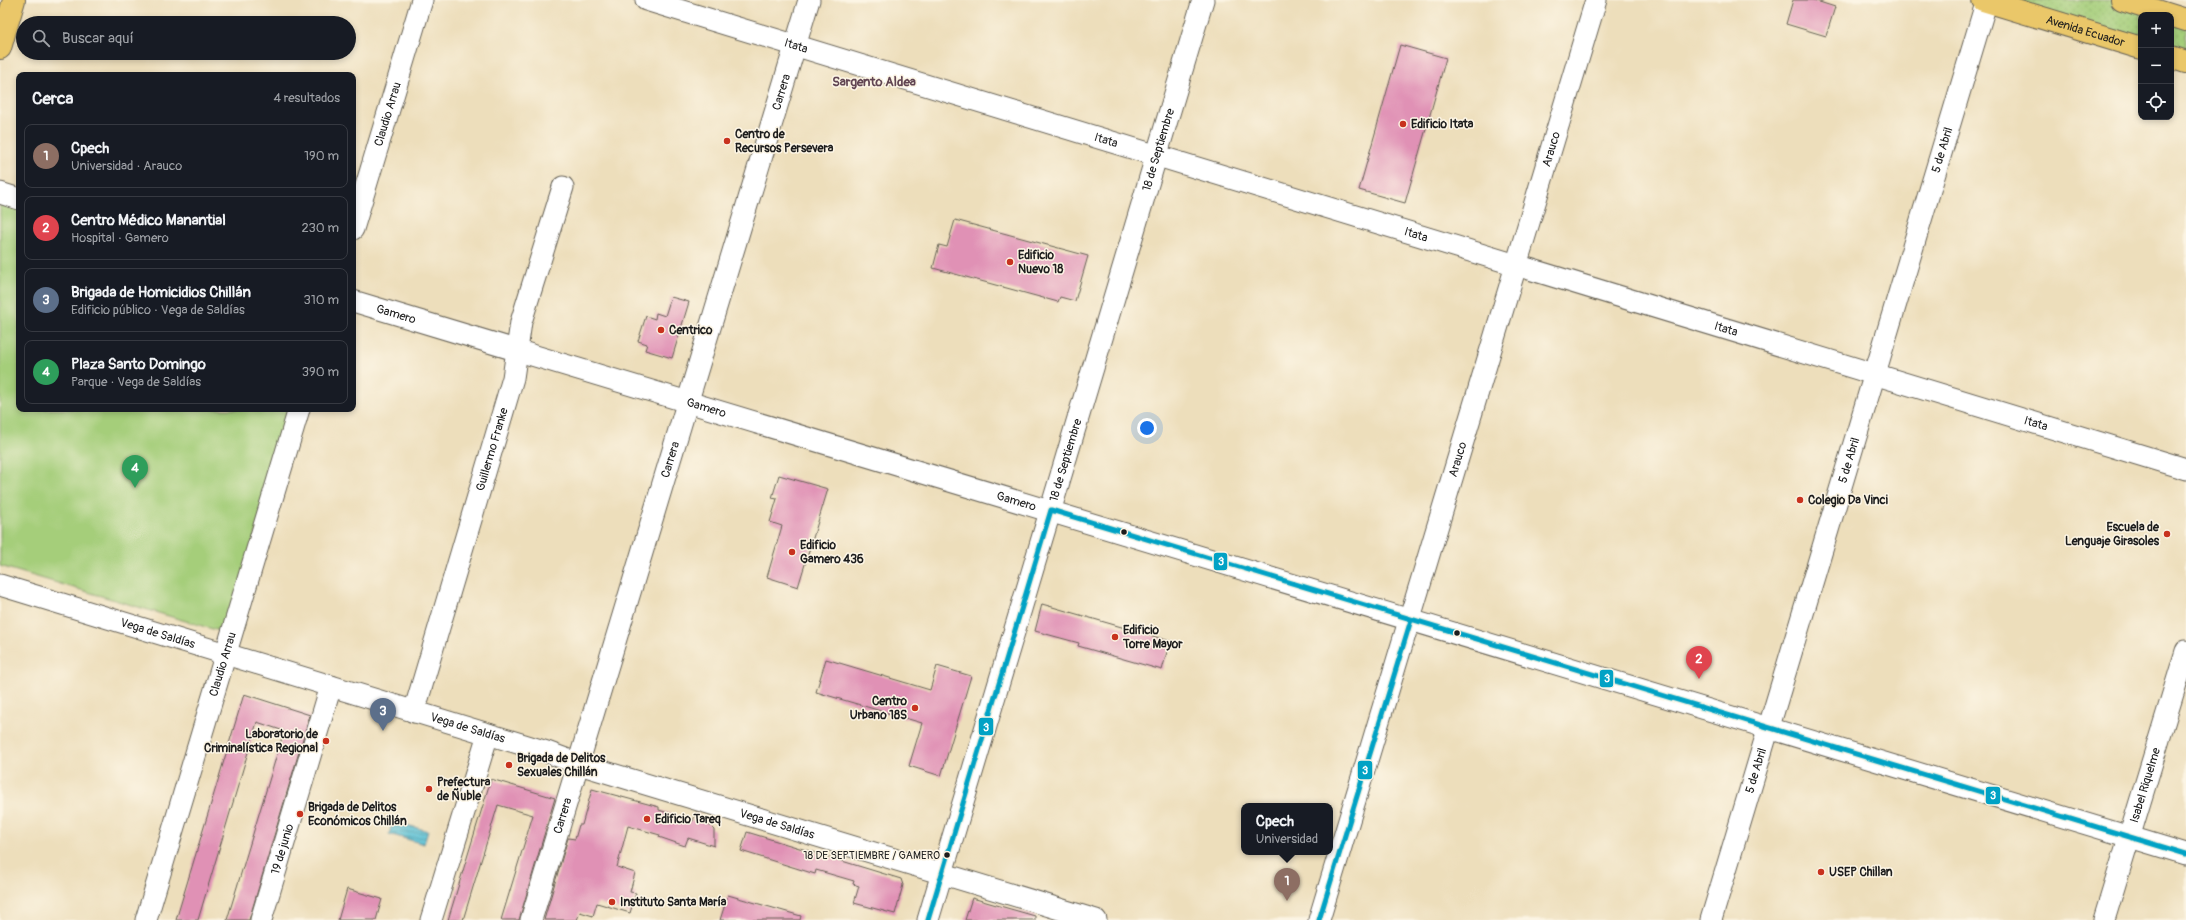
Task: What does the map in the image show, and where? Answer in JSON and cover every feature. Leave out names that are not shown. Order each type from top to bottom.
[{"type":"main road","points":[[1,43],[14,0]]},
{"type":"main road","name":"Avenida Ecuador","points":[[1986,0],[2138,47]]},
{"type":"main road","points":[[2122,0],[2186,20]]},
{"type":"main road","points":[[2174,58],[2186,62]]},
{"type":"street","name":"Claudio Arrau","points":[[356,219],[422,0]]},
{"type":"street","name":"Itata","points":[[646,0],[2186,469]]},
{"type":"street","name":"Carrera","points":[[532,920],[809,0]]},
{"type":"street","name":"18 de Septiembre","points":[[928,920],[1203,0]]},
{"type":"street","name":"Arauco","points":[[1319,920],[1411,620],[1596,0]]},
{"type":"street","name":"5 de Abril","points":[[1711,920],[1986,0]]},
{"type":"street","name":"Guillermo Franke","points":[[414,712],[513,378],[521,322],[563,187]]},
{"type":"street","points":[[0,193],[16,198]]},
{"type":"street","name":"Gamero","points":[[356,301],[688,403],[1051,510],[2186,854]]},
{"type":"street","name":"Claudio Arrau","points":[[146,920],[298,412]]},
{"type":"street","name":"Vega de Saldías","points":[[0,585],[557,755],[579,764],[1096,920]]},
{"type":"street","name":"Isabel Riquelme","points":[[2104,920],[2186,651]]},
{"type":"street","name":"19 de junio","points":[[261,920],[331,686]]},
{"type":"street","points":[[431,920],[488,734]]},
{"type":"green space","points":[[2012,0],[2111,0],[2149,12],[2138,12],[2138,42]]},
{"type":"green space","points":[[2174,20],[2186,23],[2186,57],[2174,54]]},
{"type":"green space","points":[[0,201],[16,205],[16,412],[292,412],[226,633],[0,566]]},
{"type":"water","points":[[393,821],[428,831],[424,844],[389,834]]},
{"type":"building","points":[[1793,0],[1813,0],[1835,7],[1826,36],[1786,24]]},
{"type":"building","name":"Edificio Itata","points":[[1400,45],[1446,58],[1405,203],[1359,190]]},
{"type":"building","name":"Edificio Nuevo 18","points":[[955,220],[1088,256],[1075,301],[1060,297],[1058,302],[933,268],[939,245],[947,247]]},
{"type":"building","name":"Centrico","points":[[671,297],[689,302],[672,358],[645,350],[647,344],[638,341],[646,316],[655,319],[656,313],[665,316]]},
{"type":"building","name":"Edificio Gamero 436","points":[[779,475],[828,489],[798,587],[767,577],[782,526],[770,522],[777,499],[772,498]]},
{"type":"building","name":"Edificio Torre Mayor","points":[[1042,604],[1170,641],[1162,670],[1078,646],[1079,643],[1035,631]]},
{"type":"building","name":"Centro Urbano 18S","points":[[826,659],[930,690],[937,666],[971,676],[941,776],[909,766],[922,723],[816,692]]},
{"type":"building","points":[[244,694],[310,715],[249,920],[227,920],[284,731],[257,722],[198,920],[176,920]]},
{"type":"building","points":[[491,779],[555,798],[519,920],[501,920],[533,815],[498,805],[463,920],[448,920]]},
{"type":"building","points":[[592,789],[659,807],[659,810],[693,821],[696,812],[714,830],[714,846],[688,838],[685,846],[659,837],[660,835],[628,826],[617,867],[635,873],[630,892],[636,893],[630,913],[597,903],[593,916],[580,912],[577,920],[544,920],[568,838],[575,839],[579,825],[582,825]]},
{"type":"building","points":[[747,832],[901,879],[903,885],[895,914],[854,903],[859,886],[853,884],[854,881],[816,870],[815,874],[741,851]]},
{"type":"building","points":[[347,889],[382,899],[376,920],[338,920]]},
{"type":"building","name":"Instituto Santa María","points":[[728,895],[801,916],[800,920],[720,920]]},
{"type":"building","points":[[972,898],[1035,916],[1035,920],[965,920]]},
{"type":"transit line","name":"3","points":[[928,920],[1051,510],[2186,854]]},
{"type":"transit line","name":"3","points":[[1319,920],[1411,620]]},
{"type":"place","name":"Edificio Itata","points":[[1403,124]]},
{"type":"place","name":"Centro de Recursos Persevera","points":[[727,141]]},
{"type":"place","name":"Edificio Nuevo 18","points":[[1010,262]]},
{"type":"place","name":"Centrico","points":[[661,330]]},
{"type":"place","name":"Plaza Santo Domingo","points":[[135,488]]},
{"type":"place","name":"Colegio Da Vinci","points":[[1800,500]]},
{"type":"place","name":"Escuela de Lenguaje Girasoles","points":[[2167,534]]},
{"type":"place","name":"Edificio Gamero 436","points":[[792,552]]},
{"type":"place","name":"Edificio Torre Mayor","points":[[1115,637]]},
{"type":"place","name":"Centro Médico Manantial","points":[[1699,679]]},
{"type":"place","name":"Centro Urbano 18S","points":[[915,708]]},
{"type":"place","name":"Brigada de Homicidios Chillán","points":[[383,731]]},
{"type":"place","name":"Laboratorio de Criminalística Regional","points":[[326,741]]},
{"type":"place","name":"Brigada de Delitos Sexuales Chillán","points":[[509,765]]},
{"type":"place","name":"Prefectura de Ñuble","points":[[429,789]]},
{"type":"place","name":"Brigada de Delitos Económicos Chillán","points":[[300,814]]},
{"type":"place","name":"Edificio Tareq","points":[[647,819]]},
{"type":"place","name":"18 DE SEPTIEMBRE / GAMERO","points":[[947,855]]},
{"type":"place","name":"USEP Chillan","points":[[1821,872]]},
{"type":"place","name":"Cpech","points":[[1287,901]]},
{"type":"place","name":"Instituto Santa María","points":[[612,902]]},
{"type":"district","name":"Sargento Aldea","points":[[874,82]]}]
